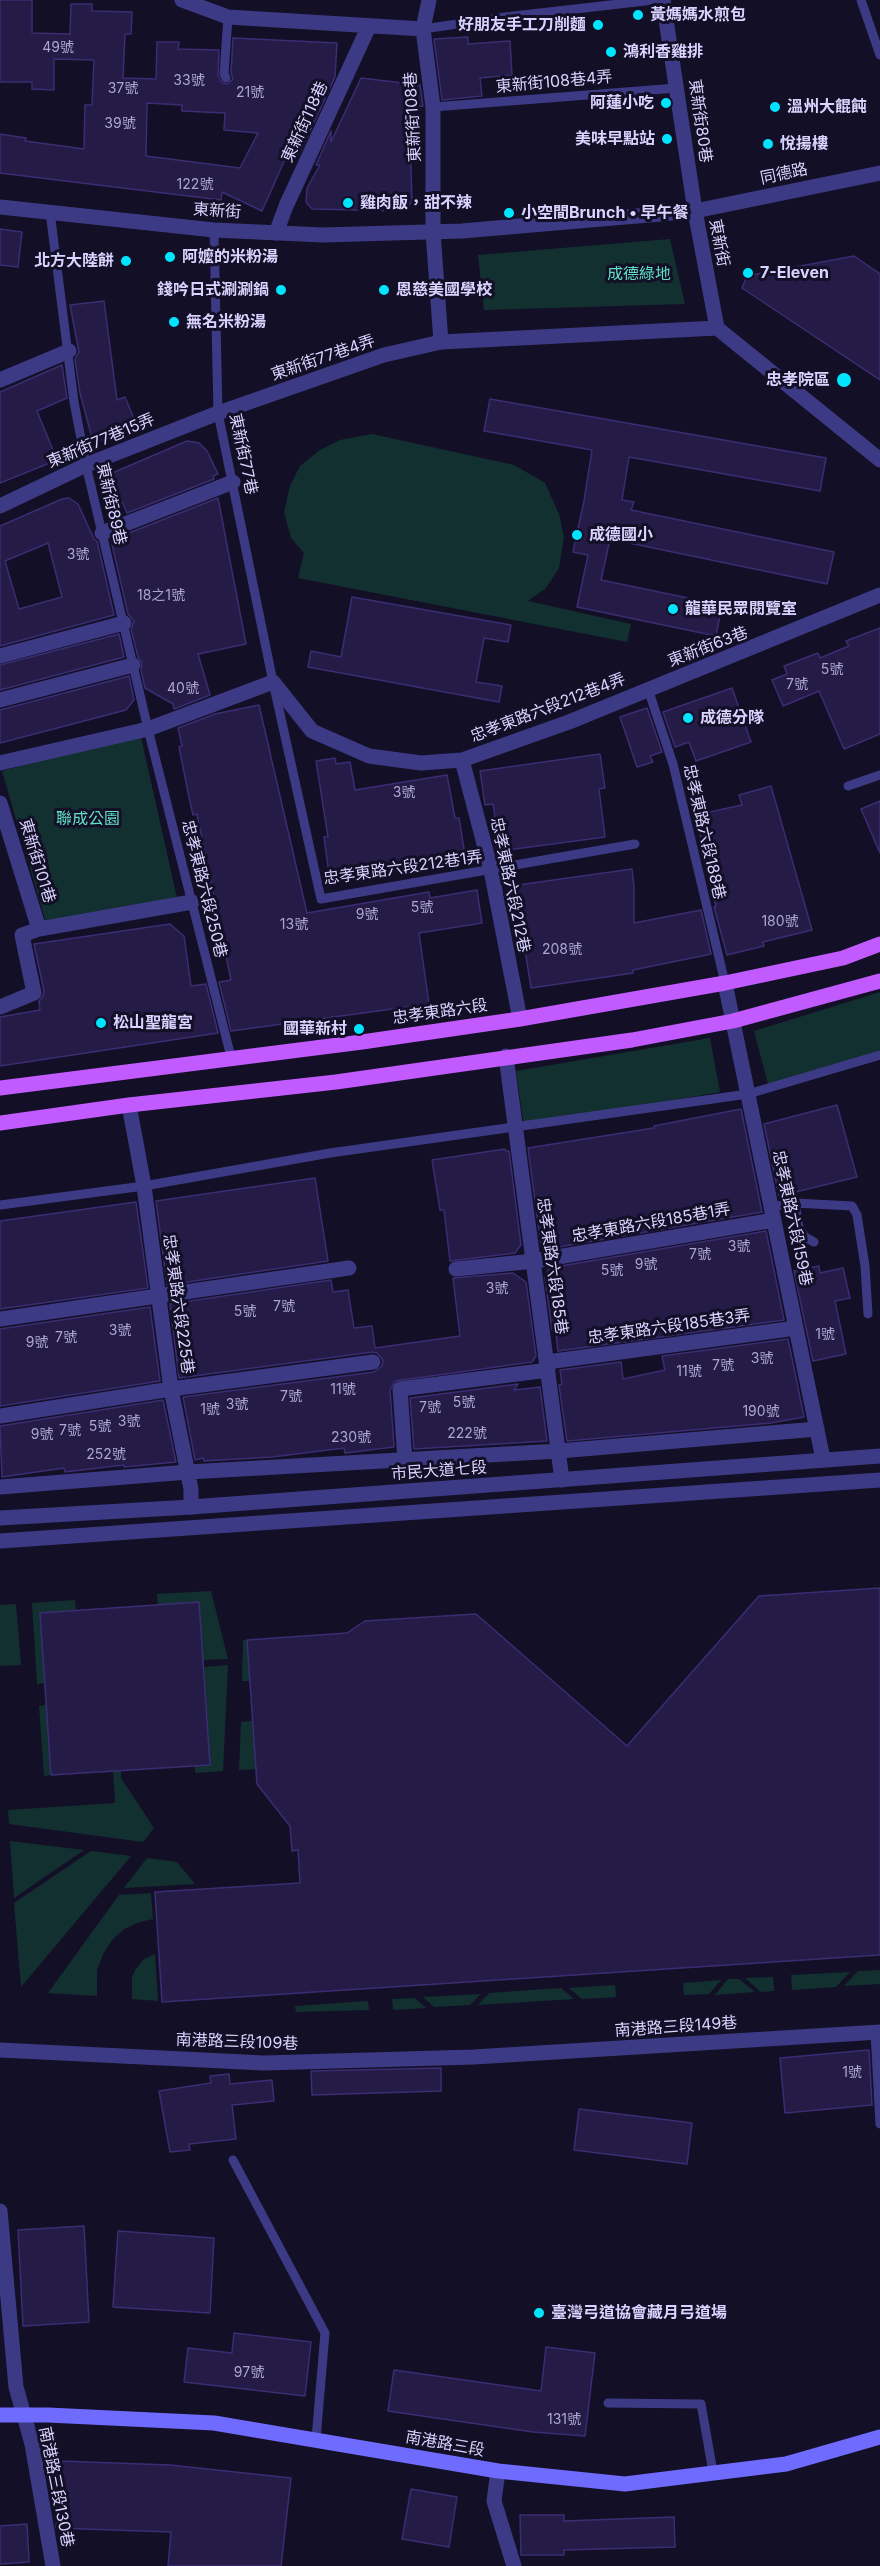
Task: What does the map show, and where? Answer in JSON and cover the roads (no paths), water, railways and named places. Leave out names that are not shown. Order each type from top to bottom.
[{"type":"main road","name":"忠孝東路六段","points":[[0,1088],[362,1042],[520,1018],[725,983],[843,958],[880,944]]},
{"type":"main road","points":[[0,1123],[129,1105],[336,1082],[506,1056],[632,1040],[733,1021],[880,981]]},
{"type":"main road","name":"南港路三段","points":[[0,2415],[24,2414],[214,2423],[498,2471],[625,2484],[786,2464],[880,2437]]},
{"type":"street","points":[[182,0],[228,17],[423,29]]},
{"type":"street","name":"東新街108巷","points":[[429,0],[423,29],[433,107],[433,232]]},
{"type":"street","name":"東新街80巷","points":[[663,0],[695,211]]},
{"type":"street","name":"東新街118巷","points":[[276,233],[286,206],[369,26]]},
{"type":"street","name":"同德路","points":[[695,211],[880,173]]},
{"type":"street","name":"東新街","points":[[0,207],[214,230],[323,235],[433,232],[695,211],[717,328]]},
{"type":"street","points":[[433,232],[441,342],[717,328],[880,460]]},
{"type":"street","name":"東新街77巷4弄","points":[[218,413],[384,355],[441,342]]},
{"type":"street","points":[[0,380],[69,351]]},
{"type":"street","name":"東新街77巷15弄","points":[[0,506],[86,465],[218,413]]},
{"type":"street","points":[[102,533],[233,482]]},
{"type":"street","name":"東新街63巷","points":[[648,689],[741,654],[880,596]]},
{"type":"street","points":[[0,656],[124,623]]},
{"type":"street","points":[[0,700],[133,665]]},
{"type":"street","points":[[0,763],[148,729],[273,682]]},
{"type":"street","name":"忠孝東路六段212巷4弄","points":[[273,682],[312,731],[369,756],[421,763],[462,760],[569,722],[648,689]]},
{"type":"street","name":"忠孝東路六段212巷","points":[[462,760],[491,870],[520,1018]]},
{"type":"street","name":"東新街101巷","points":[[0,803],[39,929]]},
{"type":"street","points":[[0,1007],[34,993],[22,935],[39,929],[192,902]]},
{"type":"street","name":"忠孝東路六段159巷","points":[[725,983],[823,1460]]},
{"type":"street","name":"忠孝東路六段185巷","points":[[506,1056],[562,1480]]},
{"type":"street","name":"忠孝東路六段225巷","points":[[129,1105],[144,1186],[171,1389],[188,1472],[191,1507]]},
{"type":"street","name":"忠孝東路六段185巷1弄","points":[[456,1269],[534,1262],[773,1214]]},
{"type":"street","points":[[0,1319],[349,1268]]},
{"type":"street","name":"忠孝東路六段185巷3弄","points":[[405,1461],[400,1389],[796,1328]]},
{"type":"street","points":[[0,1416],[171,1389],[373,1362]]},
{"type":"street","points":[[0,1487],[188,1472],[559,1451],[817,1429]]},
{"type":"street","name":"市民大道七段","points":[[0,1518],[191,1507],[216,1503],[880,1456]]},
{"type":"street","points":[[0,1541],[880,1480]]},
{"type":"street","name":"南港路三段149巷","points":[[474,2057],[878,2032]]},
{"type":"street","name":"南港路三段109巷","points":[[0,2050],[264,2063],[474,2057]]},
{"type":"street","name":"南港路三段130巷","points":[[0,2211],[3,2271],[16,2387],[32,2444],[53,2566]]},
{"type":"street","points":[[498,2471],[494,2501],[514,2566]]},
{"type":"lane","points":[[423,29],[654,0]]},
{"type":"lane","points":[[861,0],[880,55]]},
{"type":"lane","points":[[226,78],[224,74],[228,17]]},
{"type":"lane","name":"東新街108巷4弄","points":[[433,107],[677,87]]},
{"type":"lane","name":"東新街89巷","points":[[50,212],[74,402],[86,465],[148,729]]},
{"type":"lane","name":"東新街77巷","points":[[214,230],[218,413],[273,682]]},
{"type":"lane","name":"忠孝東路六段212巷1弄","points":[[273,682],[321,898],[635,844]]},
{"type":"lane","name":"忠孝東路六段188巷","points":[[648,689],[673,764],[725,983]]},
{"type":"lane","name":"忠孝東路六段250巷","points":[[148,729],[231,1057]]},
{"type":"lane","points":[[849,786],[880,775]]},
{"type":"lane","points":[[0,1205],[144,1186],[330,1154],[748,1094],[880,1055]]},
{"type":"lane","points":[[795,1203],[799,1228],[805,1237],[814,1242]]},
{"type":"lane","points":[[773,1214],[795,1203],[852,1206],[857,1215],[866,1266],[868,1314]]},
{"type":"lane","points":[[878,2032],[880,2124]]},
{"type":"lane","points":[[232,2160],[325,2333],[316,2439]]},
{"type":"lane","points":[[608,2403],[700,2404],[713,2472]]},
{"type":"place","name":"黃媽媽水煎包","points":[[638,15]]},
{"type":"place","name":"好朋友手工刀削麵","points":[[598,25]]},
{"type":"place","name":"鴻利香雞排","points":[[611,52]]},
{"type":"place","name":"阿蓮小吃","points":[[666,103]]},
{"type":"place","name":"溫州大餛飩","points":[[775,107]]},
{"type":"place","name":"美味早點站","points":[[667,139]]},
{"type":"place","name":"悅揚樓","points":[[768,144]]},
{"type":"place","name":"雞肉飯，甜不辣","points":[[348,203]]},
{"type":"place","name":"小空間Brunch • 早午餐","points":[[509,213]]},
{"type":"place","name":"阿嬤的米粉湯","points":[[170,257]]},
{"type":"place","name":"北方大陸餅","points":[[126,261]]},
{"type":"place","name":"7-Eleven","points":[[748,273]]},
{"type":"place","name":"錢吟日式涮涮鍋","points":[[281,290]]},
{"type":"place","name":"恩慈美國學校","points":[[384,290]]},
{"type":"place","name":"無名米粉湯","points":[[174,322]]},
{"type":"place","name":"忠孝院區","points":[[844,380]]},
{"type":"place","name":"成德國小","points":[[577,535]]},
{"type":"place","name":"龍華民眾閱覽室","points":[[673,609]]},
{"type":"place","name":"成德分隊","points":[[688,718]]},
{"type":"place","name":"松山聖龍宮","points":[[101,1023]]},
{"type":"place","name":"國華新村","points":[[359,1029]]},
{"type":"place","name":"臺灣弓道協會藏月弓道場","points":[[539,2313]]},
{"type":"park label","name":"成德綠地","points":[[639,274]]},
{"type":"park label","name":"聯成公園","points":[[88,819]]}]
